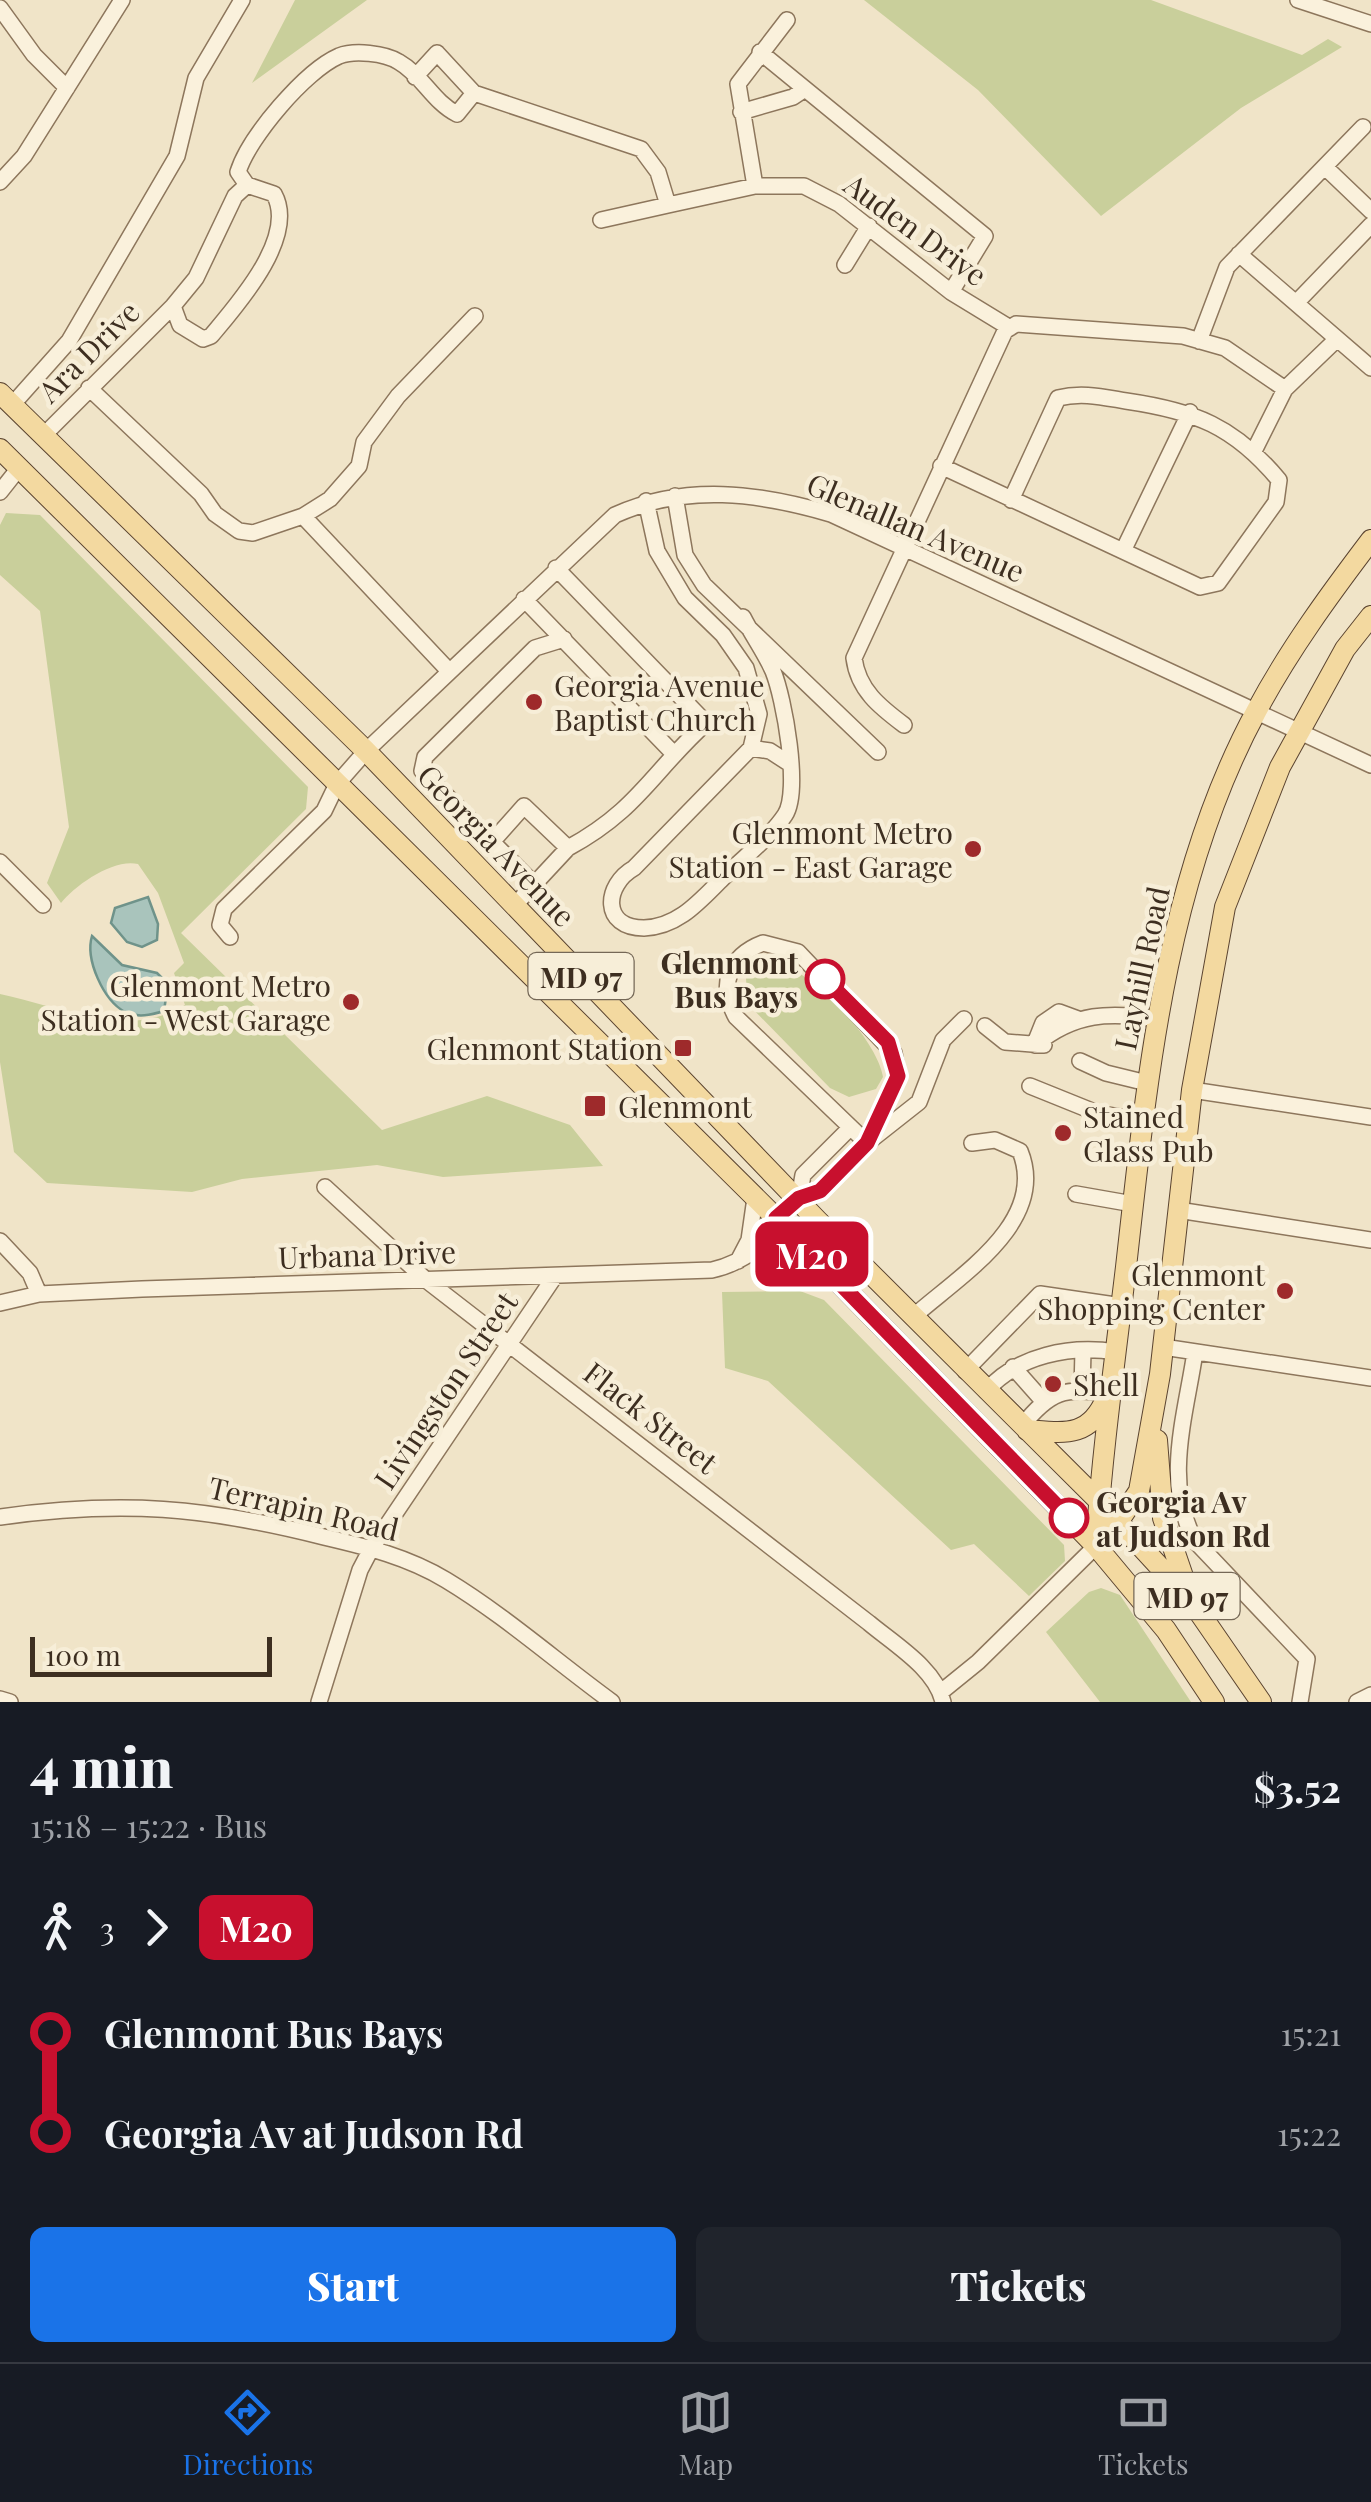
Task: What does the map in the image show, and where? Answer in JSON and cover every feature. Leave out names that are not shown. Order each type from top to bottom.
[{"type":"main road","name":"Georgia Avenue","points":[[6,399],[366,751],[965,1371],[1099,1501],[1192,1602],[1261,1702]]},
{"type":"main road","name":"MD 97","points":[[0,449],[784,1225],[1096,1546],[1166,1630],[1214,1702]]},
{"type":"main road","name":"Layhill Road","points":[[1096,1546],[1110,1388],[1147,1082],[1181,910],[1212,816],[1256,712],[1329,596],[1371,540]]},
{"type":"main road","points":[[1096,1546],[1120,1524],[1139,1491],[1158,1388],[1192,1090],[1225,907],[1280,767],[1345,649],[1371,616]]},
{"type":"main road","points":[[1025,1428],[1083,1428],[1097,1420],[1110,1388]]},
{"type":"main road","points":[[1158,1388],[1160,1502],[1168,1540],[1192,1602]]},
{"type":"street","points":[[0,182],[24,156],[122,0]]},
{"type":"street","points":[[6,399],[68,341],[177,156],[196,78],[242,0]]},
{"type":"street","points":[[1298,0],[1371,24]]},
{"type":"street","points":[[0,8],[34,55],[67,88]]},
{"type":"street","points":[[755,186],[742,112],[741,75],[787,20]]},
{"type":"street","points":[[760,52],[985,236],[951,292]]},
{"type":"street","points":[[247,185],[238,172],[244,154],[263,128],[341,55],[366,53],[399,62],[457,114],[474,92]]},
{"type":"street","points":[[415,77],[437,53],[474,92],[642,150],[658,172],[668,205]]},
{"type":"street","points":[[742,112],[793,97],[805,88]]},
{"type":"street","points":[[1199,341],[1214,294],[1239,254],[1363,128]]},
{"type":"street","points":[[1325,167],[1371,211]]},
{"type":"street","name":"Ara Drive","points":[[43,436],[196,278],[236,196],[247,185],[274,194],[281,222],[250,289],[211,336],[203,339],[180,324],[173,306]]},
{"type":"street","name":"Auden Drive","points":[[601,220],[755,186],[804,186],[869,226],[951,292],[1010,328]]},
{"type":"street","points":[[1296,303],[1371,225]]},
{"type":"street","points":[[845,264],[869,226]]},
{"type":"street","points":[[1239,254],[1371,368]]},
{"type":"street","points":[[89,388],[200,494],[215,514],[239,532],[253,533],[303,516],[345,485],[359,466],[364,442],[398,396],[475,316]]},
{"type":"street","points":[[904,725],[876,703],[856,673],[854,658],[902,548],[1010,328],[1016,324],[1199,341],[1225,348],[1285,389]]},
{"type":"street","points":[[1254,451],[1285,389],[1338,339]]},
{"type":"street","points":[[942,466],[1011,500],[1200,587],[1218,583],[1276,502],[1279,480],[1254,451],[1190,412],[1076,393],[1058,398],[1011,500]]},
{"type":"street","points":[[1123,551],[1190,412]]},
{"type":"street","points":[[0,492],[19,468]]},
{"type":"street","name":"Glenallan Avenue","points":[[230,936],[220,925],[224,909],[324,811],[337,784],[366,751],[615,515],[646,501],[674,496],[737,494],[785,500],[831,514],[1371,766]]},
{"type":"street","points":[[674,496],[685,555],[704,584],[743,617],[878,752]]},
{"type":"street","points":[[646,501],[656,551],[746,668],[759,714],[751,748],[634,868],[618,877],[610,892],[616,918],[630,927],[661,927],[693,908],[787,813],[792,790],[790,764],[773,673],[743,617]]},
{"type":"street","points":[[303,516],[449,671]]},
{"type":"street","points":[[514,906],[568,848],[631,807],[662,773],[673,752],[706,723],[556,568]]},
{"type":"street","points":[[524,598],[673,752]]},
{"type":"street","points":[[534,884],[428,780],[422,764],[535,648],[564,639]]},
{"type":"street","points":[[751,748],[770,751],[790,764]]},
{"type":"street","points":[[492,842],[524,806],[568,848]]},
{"type":"street","points":[[0,862],[43,905]]},
{"type":"street","points":[[776,943],[798,952],[888,1042],[898,1076],[867,1143],[736,1017],[728,1002],[728,978],[740,955],[751,948],[776,943]]},
{"type":"street","points":[[986,1026],[1005,1042],[1034,1045],[1043,1023],[1058,1012],[1078,1019],[1109,1012],[1160,1019]]},
{"type":"street","points":[[799,1198],[820,1191],[867,1143],[919,1102],[943,1040],[964,1019]]},
{"type":"street","points":[[1080,1061],[1106,1074],[1147,1082]]},
{"type":"street","points":[[1030,1086],[1097,1113],[1143,1121]]},
{"type":"street","points":[[1192,1090],[1371,1117]]},
{"type":"street","points":[[736,1265],[784,1225],[799,1198],[802,1174],[850,1128]]},
{"type":"street","points":[[913,1316],[1004,1234],[1023,1205],[1026,1165],[1020,1151],[994,1140],[972,1143]]},
{"type":"street","name":"Flack Street","points":[[325,1187],[426,1280],[869,1623],[919,1665],[942,1697]]},
{"type":"street","points":[[1076,1194],[1133,1204]]},
{"type":"street","points":[[736,1265],[749,1240],[756,1198]]},
{"type":"street","points":[[1178,1210],[1371,1240]]},
{"type":"street","points":[[0,1241],[30,1273],[39,1294]]},
{"type":"street","name":"Urbana Drive","points":[[0,1302],[39,1294],[555,1276],[736,1265]]},
{"type":"street","name":"Livingston Street","points":[[319,1702],[360,1570],[372,1548],[555,1276]]},
{"type":"street","points":[[965,1371],[1040,1294],[1122,1306]]},
{"type":"street","points":[[1163,1347],[1371,1378]]},
{"type":"street","points":[[1082,1391],[1083,1350]]},
{"type":"street","points":[[986,1392],[1014,1367],[1083,1350],[1116,1352]]},
{"type":"street","points":[[1195,1352],[1177,1474],[1184,1522],[1196,1542],[1307,1659],[1300,1702]]},
{"type":"street","points":[[1014,1367],[1044,1402]]},
{"type":"street","points":[[1025,1428],[1050,1396],[1110,1388]]},
{"type":"street","name":"Terrapin Road","points":[[0,1517],[68,1508],[154,1506],[240,1516],[372,1548],[446,1580],[612,1702]]},
{"type":"street","points":[[942,1697],[1096,1546]]},
{"type":"street","points":[[1357,1702],[1371,1695]]},
{"type":"street","points":[[0,1699],[10,1702]]},
{"type":"green space","points":[[295,0],[367,0],[252,83]]},
{"type":"green space","points":[[864,0],[1151,0],[1302,55],[1328,39],[1342,47],[1241,108],[1101,216],[978,90]]},
{"type":"green space","points":[[6,513],[40,515],[308,787],[306,809],[181,933],[382,1130],[487,1096],[570,1125],[603,1166],[443,1177],[377,1165],[242,1179],[192,1192],[47,1183],[14,1152],[0,1062],[0,994],[117,1021],[162,1015],[185,1005],[174,973],[184,963],[158,893],[138,864],[118,865],[96,874],[61,903],[47,883],[69,827],[40,611],[0,575],[0,525]]},
{"type":"green space","points":[[764,961],[799,973],[853,1023],[878,1061],[883,1077],[876,1089],[849,1097],[830,1088],[747,1003],[746,977]]},
{"type":"green space","points":[[800,1291],[824,1300],[1064,1545],[1065,1561],[1029,1596],[974,1544],[951,1550],[768,1381],[725,1368],[722,1292]]},
{"type":"green space","points":[[1101,1588],[1120,1595],[1191,1702],[1100,1702],[1046,1632],[1089,1592]]},
{"type":"water","points":[[148,897],[158,924],[157,940],[142,947],[127,942],[111,923],[115,908]]},
{"type":"water","points":[[92,936],[122,965],[157,973],[168,984],[164,1011],[135,1015],[117,1006],[103,989],[94,967]]},
{"type":"bus line","name":"M20","points":[[825,979],[888,1042],[898,1064],[898,1076],[867,1143],[820,1191],[799,1198],[776,1218],[1069,1518]]},
{"type":"place","name":"Georgia Avenue Baptist Church","points":[[534,702]]},
{"type":"place","name":"Glenmont Metro Station - East Garage","points":[[973,849]]},
{"type":"place","name":"Glenmont Bus Bays","points":[[825,979]]},
{"type":"place","name":"Glenmont Metro Station - West Garage","points":[[351,1002]]},
{"type":"place","name":"Glenmont Station","points":[[683,1048]]},
{"type":"place","name":"Glenmont","points":[[595,1106]]},
{"type":"place","name":"Stained Glass Pub","points":[[1063,1133]]},
{"type":"place","name":"Glenmont Shopping Center","points":[[1285,1291]]},
{"type":"place","name":"Shell","points":[[1053,1384]]},
{"type":"place","name":"Georgia Av at Judson Rd","points":[[1069,1518]]}]
